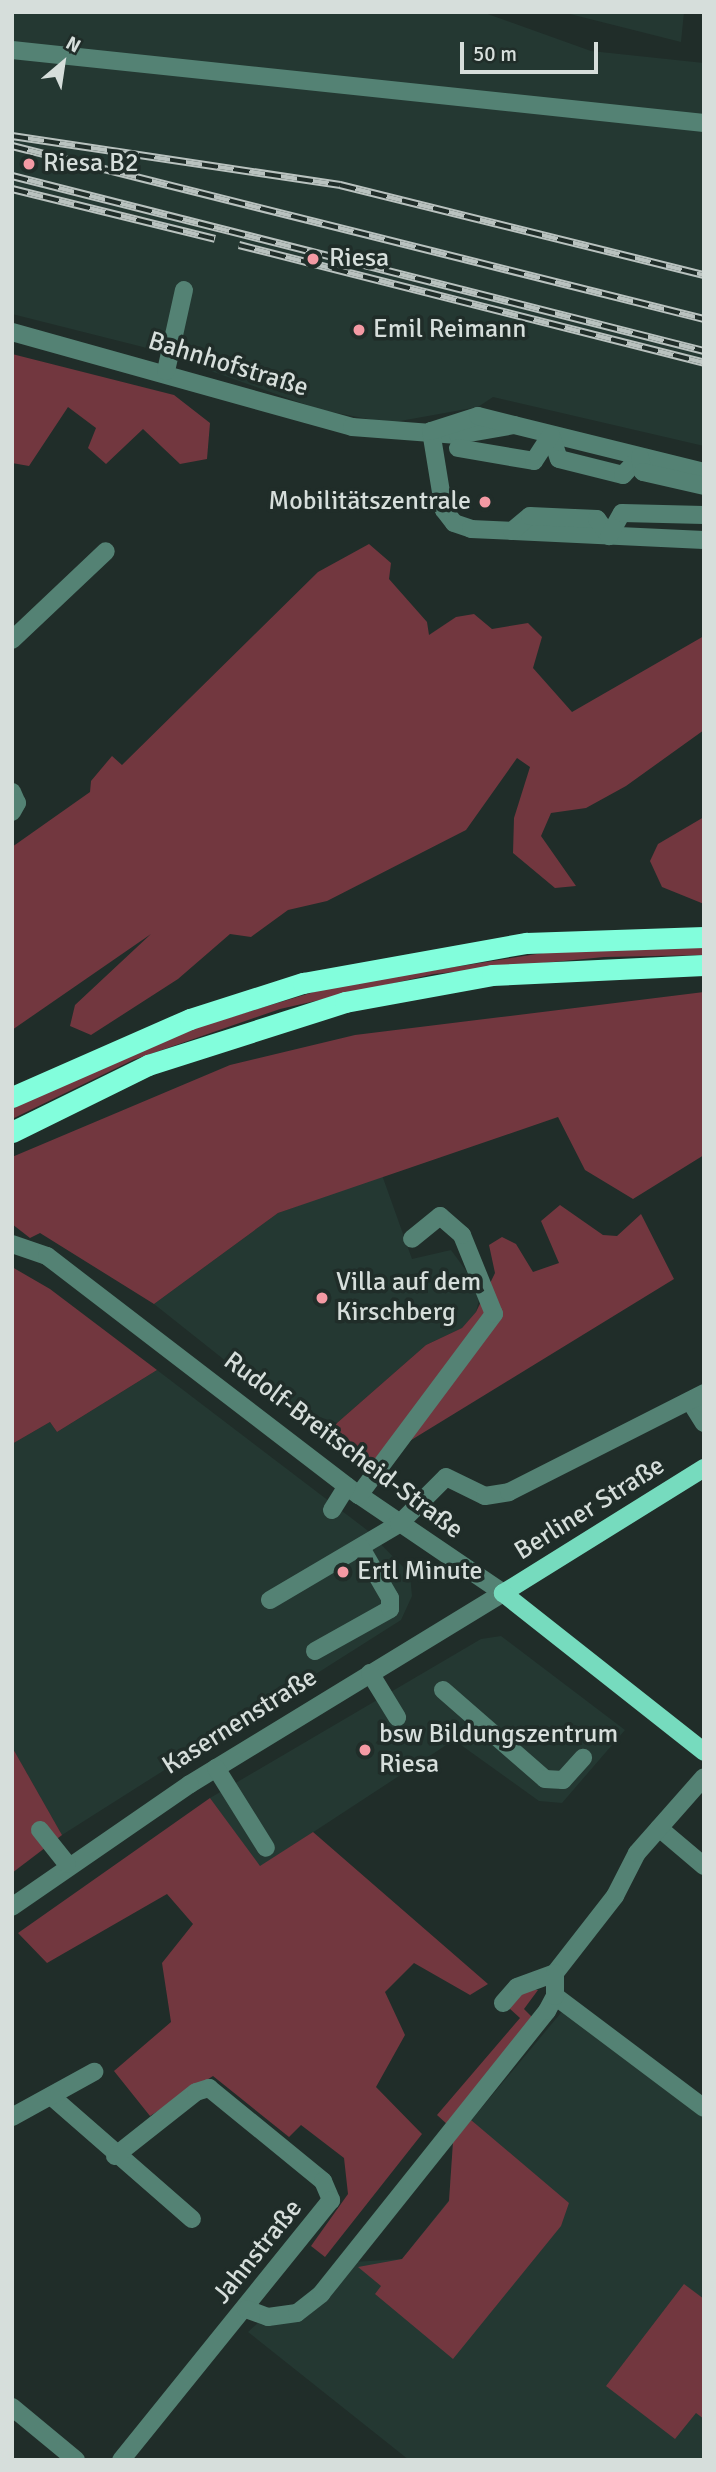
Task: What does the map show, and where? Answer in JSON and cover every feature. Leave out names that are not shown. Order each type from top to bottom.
[{"type":"highway","points":[[12,1097],[178,1023],[315,980],[526,943],[704,937]]},
{"type":"highway","points":[[12,1132],[148,1065],[345,1002],[492,975],[704,965]]},
{"type":"main road","name":"Berliner Straße","points":[[503,1593],[704,1468]]},
{"type":"main road","name":"Rudolf-Breitscheid-Straße","points":[[503,1593],[704,1752]]},
{"type":"street","points":[[12,50],[704,123]]},
{"type":"street","points":[[166,372],[184,290]]},
{"type":"street","name":"Bahnhofstraße","points":[[12,332],[166,372],[323,421],[431,431],[483,442],[514,425]]},
{"type":"street","name":"Bahnhofstraße","points":[[431,431],[478,416],[704,472]]},
{"type":"street","points":[[431,431],[444,510],[454,523],[512,531],[704,540]]},
{"type":"street","points":[[440,477],[458,448],[483,442],[534,461],[551,435]]},
{"type":"street","points":[[640,457],[643,471],[704,486]]},
{"type":"street","points":[[609,536],[622,513],[704,515]]},
{"type":"street","points":[[12,640],[106,551]]},
{"type":"street","points":[[12,793],[17,803],[12,812]]},
{"type":"street","points":[[332,1510],[353,1490],[494,1314],[462,1235],[440,1216],[412,1239]]},
{"type":"street","name":"Rudolf-Breitscheid-Straße","points":[[12,1244],[47,1256],[399,1524],[503,1593]]},
{"type":"street","points":[[270,1600],[399,1524],[446,1477],[485,1496],[509,1492],[697,1397],[704,1423]]},
{"type":"street","points":[[315,1651],[390,1609],[390,1598],[361,1548]]},
{"type":"street","name":"Kasernenstraße","points":[[12,1907],[67,1864],[216,1768],[503,1593]]},
{"type":"street","points":[[370,1673],[397,1717]]},
{"type":"street","points":[[443,1690],[545,1779],[563,1780],[583,1758]]},
{"type":"street","points":[[216,1768],[266,1848]]},
{"type":"street","points":[[503,2003],[517,1987],[555,1973],[659,1828],[704,1777]]},
{"type":"street","points":[[659,1828],[704,1866]]},
{"type":"street","points":[[40,1829],[67,1864]]},
{"type":"street","points":[[246,2309],[268,2317],[297,2313],[321,2294],[555,1996],[555,1973]]},
{"type":"street","points":[[555,1996],[704,2108]]},
{"type":"street","points":[[12,2117],[94,2072]]},
{"type":"street","name":"Jahnstraße","points":[[116,2156],[196,2092],[209,2088],[326,2183],[328,2208],[121,2460]]},
{"type":"street","points":[[51,2096],[116,2156],[192,2219]]},
{"type":"street","points":[[12,2407],[76,2460]]},
{"type":"shaded area","points":[[12,12],[482,12],[591,51],[704,63],[704,446],[493,397],[478,407],[389,423],[321,410],[143,347],[12,314]]},
{"type":"shaded area","points":[[562,12],[684,12],[681,42]]},
{"type":"shaded area","points":[[12,354],[174,395],[210,423],[207,459],[180,464],[143,429],[106,464],[88,448],[96,428],[68,407],[29,466],[12,463]]},
{"type":"shaded area","points":[[369,544],[391,563],[389,579],[427,622],[429,635],[456,617],[474,614],[492,629],[528,623],[542,637],[533,668],[572,712],[704,636],[704,730],[626,786],[586,808],[551,813],[541,836],[576,886],[555,888],[513,853],[514,818],[530,767],[517,758],[466,830],[327,901],[288,910],[251,937],[230,934],[178,979],[91,1035],[70,1026],[75,1005],[151,934],[12,1030],[12,847],[90,792],[91,781],[112,756],[122,765],[318,572]]},
{"type":"shaded area","points":[[704,817],[704,904],[662,887],[650,861],[658,844]]},
{"type":"shaded area","points":[[704,946],[704,955],[604,957],[434,974],[280,1009],[133,1060],[12,1119],[12,1108],[178,1033],[334,986],[543,953]]},
{"type":"shaded area","points":[[704,992],[704,1155],[633,1199],[585,1170],[558,1117],[278,1213],[154,1304],[40,1233],[30,1238],[12,1224],[12,1157],[230,1065],[355,1035]]},
{"type":"shaded area","name":"Villa auf dem Kirschberg","points":[[382,1175],[412,1259],[451,1250],[481,1291],[476,1312],[462,1328],[426,1345],[337,1423],[311,1414],[304,1423],[154,1304],[278,1213]]},
{"type":"shaded area","points":[[560,1205],[603,1235],[617,1236],[641,1214],[674,1279],[377,1461],[358,1463],[326,1440],[337,1423],[426,1345],[462,1328],[476,1312],[495,1273],[489,1245],[502,1237],[516,1244],[533,1272],[559,1263],[541,1221]]},
{"type":"shaded area","points":[[12,1267],[50,1289],[157,1370],[57,1432],[50,1422],[12,1444]]},
{"type":"shaded area","points":[[157,1370],[367,1530],[410,1574],[412,1596],[401,1620],[62,1835],[12,1747],[12,1444],[50,1422],[57,1432]]},
{"type":"shaded area","name":"bsw Bildungszentrum Riesa","points":[[501,1636],[625,1730],[562,1803],[539,1801],[454,1740],[260,1867],[210,1798],[481,1639]]},
{"type":"shaded area","points":[[12,1747],[62,1835],[12,1873]]},
{"type":"shaded area","points":[[210,1798],[260,1866],[313,1832],[488,1984],[470,1995],[414,1963],[385,1992],[405,2035],[376,2087],[422,2134],[325,2257],[311,2246],[348,2194],[344,2158],[301,2125],[289,2137],[213,2076],[150,2116],[114,2071],[171,2022],[162,1963],[193,1924],[167,1894],[47,1963],[18,1933]]},
{"type":"shaded area","points":[[525,1988],[538,1990],[524,2009],[533,2018],[448,2125],[437,2115],[520,2018],[509,2008]]},
{"type":"shaded area","points":[[565,2008],[704,2118],[704,2460],[409,2460],[248,2332],[262,2319],[298,2317],[353,2262],[402,2259],[449,2200],[453,2142]]},
{"type":"shaded area","points":[[471,2120],[569,2203],[561,2226],[453,2359],[375,2294],[381,2286],[358,2267],[402,2259],[449,2201],[453,2142]]},
{"type":"shaded area","points":[[684,2284],[704,2299],[704,2419],[696,2413],[675,2439],[606,2386]]},
{"type":"railway","points":[[12,136],[340,185],[704,275]]},
{"type":"railway","points":[[12,146],[704,319]]},
{"type":"railway","points":[[12,176],[704,351]]},
{"type":"railway","points":[[12,189],[215,239]]},
{"type":"railway","points":[[239,245],[704,363]]},
{"type":"place","name":"Riesa B2","points":[[29,164]]},
{"type":"place","name":"Riesa","points":[[313,259]]},
{"type":"place","name":"Emil Reimann","points":[[359,330]]},
{"type":"place","name":"Mobilitätszentrale","points":[[485,502]]},
{"type":"place","name":"Villa auf dem Kirschberg","points":[[322,1298]]},
{"type":"place","name":"Ertl Minute","points":[[343,1572]]},
{"type":"place","name":"bsw Bildungszentrum Riesa","points":[[365,1750]]}]
